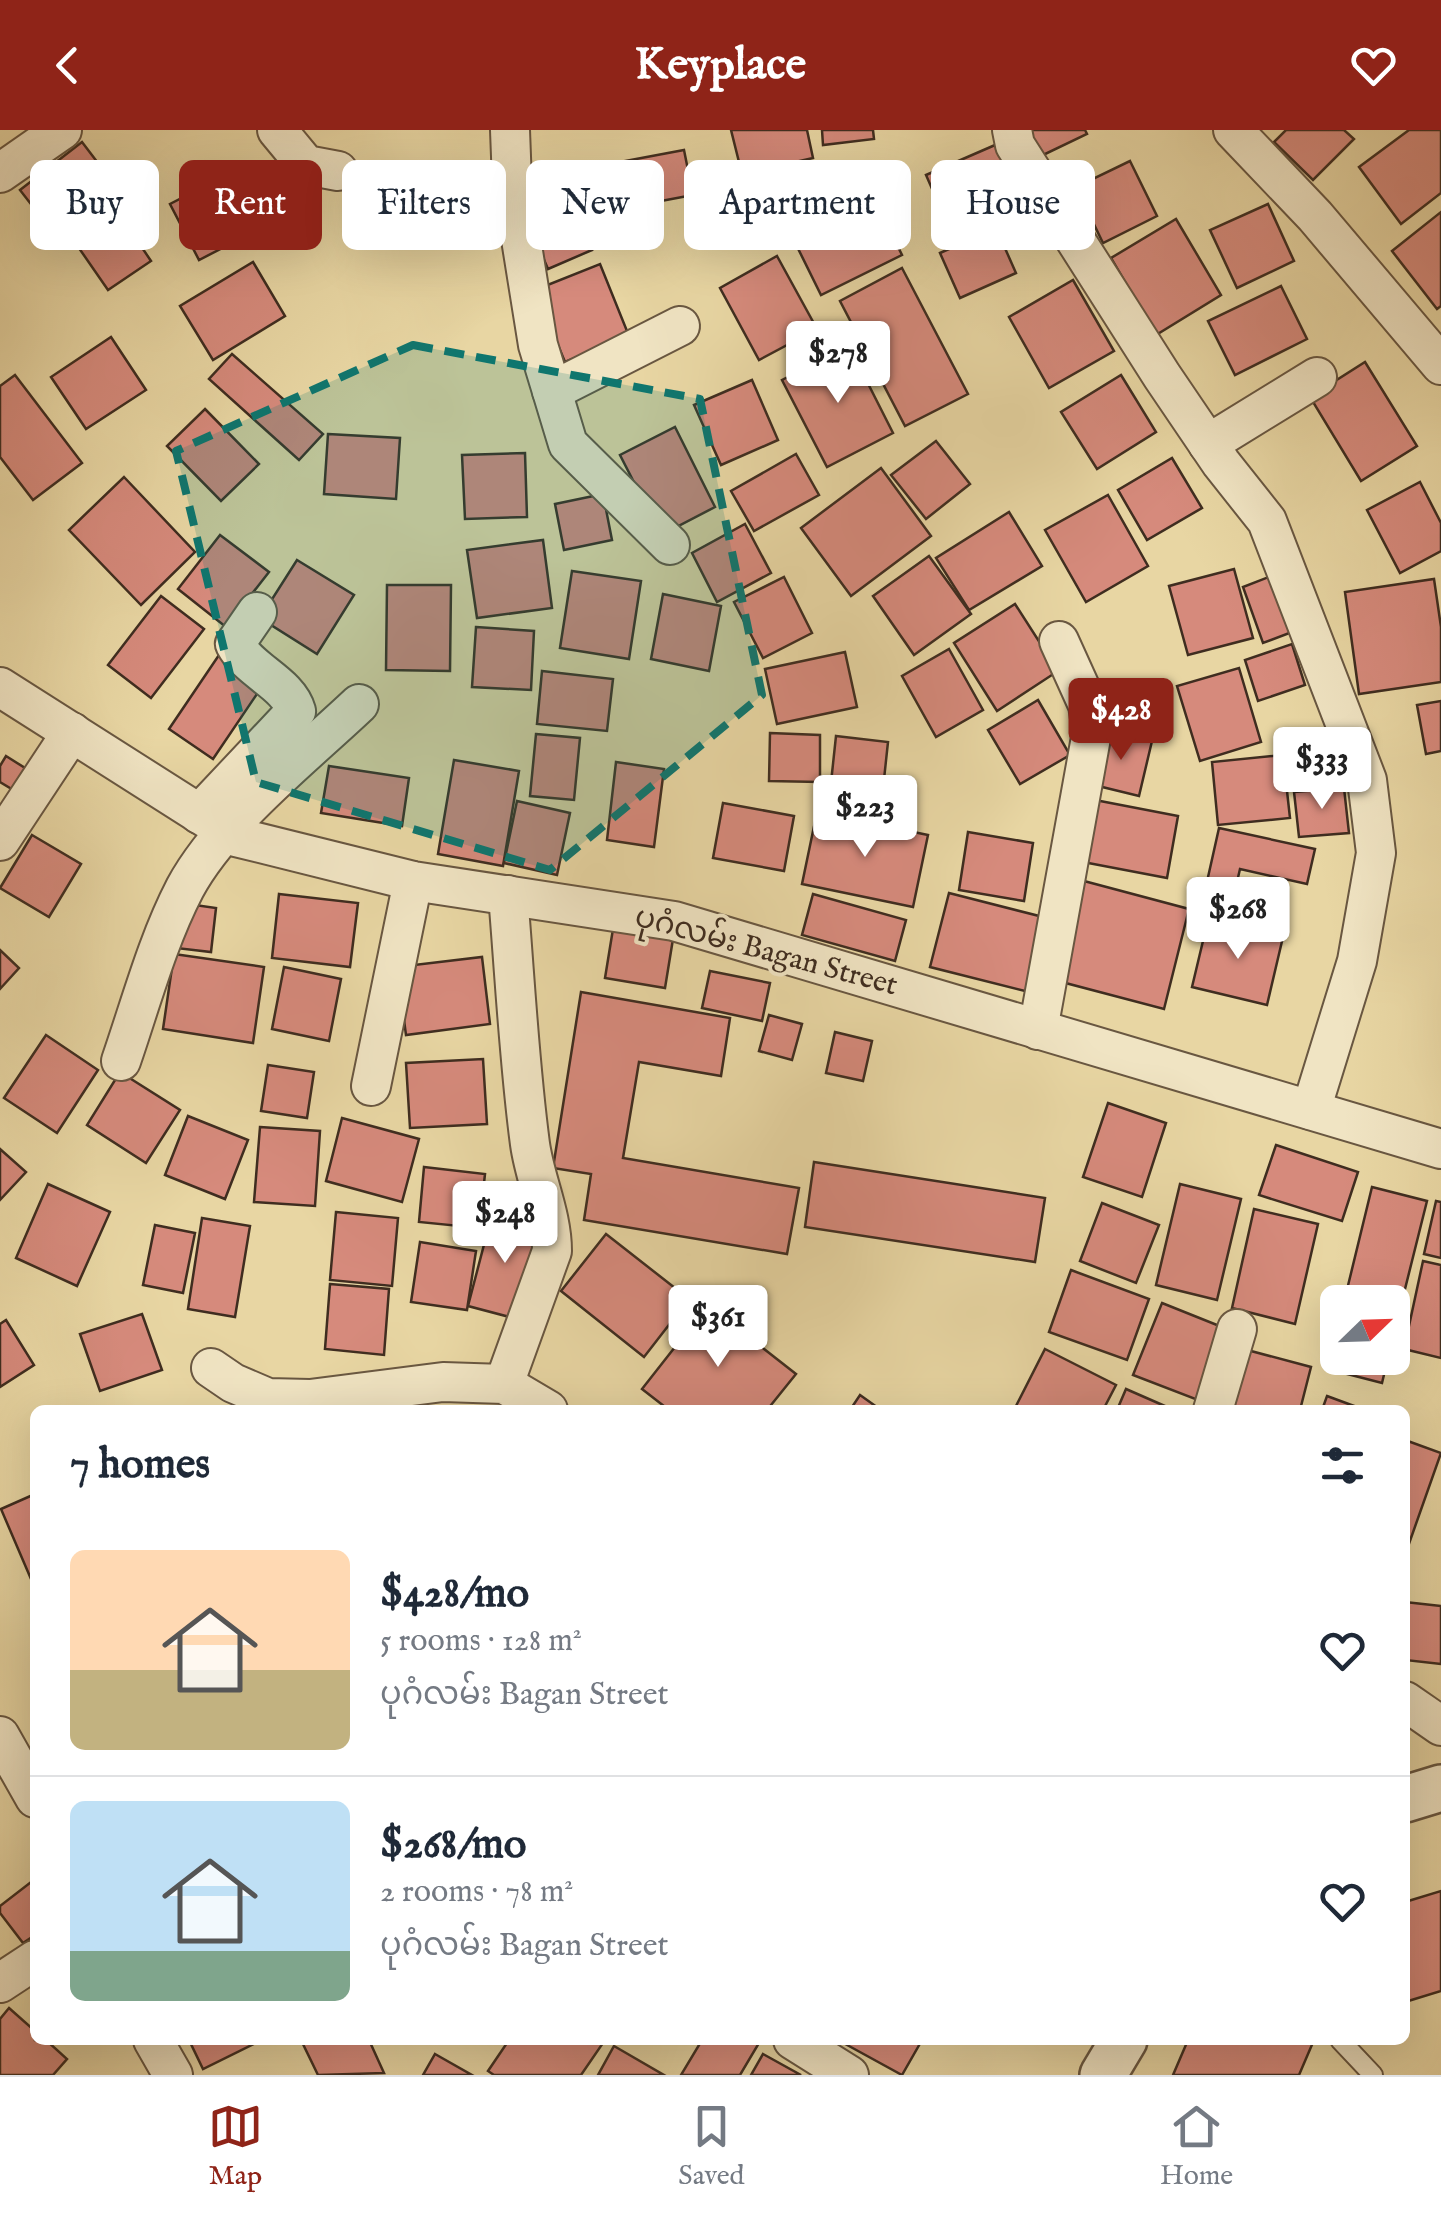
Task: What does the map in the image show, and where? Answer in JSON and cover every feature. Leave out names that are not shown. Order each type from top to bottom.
[{"type":"street","points":[[0,173],[62,130]]},
{"type":"street","points":[[277,130],[306,165],[338,170]]},
{"type":"street","points":[[510,130],[512,183],[538,345],[568,444],[670,545]]},
{"type":"street","points":[[1012,130],[1014,145],[1081,251],[1208,444],[1266,522],[1367,780],[1376,853],[1356,961],[1311,1110]]},
{"type":"street","points":[[1234,130],[1315,216],[1441,365]]},
{"type":"street","points":[[552,391],[680,326]]},
{"type":"street","points":[[1208,444],[1318,377]]},
{"type":"street","points":[[122,1061],[164,936],[213,822],[296,711],[293,700],[242,657],[235,644],[257,612]]},
{"type":"street","points":[[1038,1030],[1092,732],[1088,705],[1059,642]]},
{"type":"street","name":"ပုဂံလမ်း Bagan Street","points":[[0,686],[236,837],[413,881],[674,921],[1441,1149]]},
{"type":"street","points":[[213,822],[358,704]]},
{"type":"street","points":[[0,841],[72,732]]},
{"type":"street","points":[[370,1086],[413,881]]},
{"type":"street","points":[[504,1384],[552,1251],[552,1230],[534,1173],[526,1117],[508,895]]},
{"type":"street","points":[[1214,1405],[1237,1329]]},
{"type":"street","points":[[211,1368],[233,1383],[268,1398],[442,1396],[504,1384],[540,1405]]},
{"type":"street","points":[[1410,1704],[1441,1726]]},
{"type":"street","points":[[0,1736],[21,1799]]},
{"type":"street","points":[[1410,1797],[1441,1788]]},
{"type":"street","points":[[0,1983],[30,1963]]},
{"type":"street","points":[[156,2045],[174,2075]]},
{"type":"street","points":[[801,2045],[849,2075]]},
{"type":"street","points":[[1104,2075],[1121,2045]]},
{"type":"lane","points":[[1345,2045],[1373,2075]]},
{"type":"highlighted area","points":[[413,345],[700,399],[762,695],[550,870],[256,782],[176,451]]},
{"type":"building","points":[[731,130],[807,130],[813,158],[738,160]]},
{"type":"building","points":[[822,130],[873,130],[874,139],[823,145]]},
{"type":"building","points":[[1029,130],[1085,130],[1087,134],[1041,156]]},
{"type":"building","points":[[1286,130],[1344,130],[1354,139],[1313,180],[1274,142]]},
{"type":"building","points":[[1409,130],[1441,130],[1441,193],[1401,224],[1359,167]]},
{"type":"building","points":[[82,142],[96,160],[59,160]]},
{"type":"building","points":[[1002,142],[1010,160],[961,160]]},
{"type":"building","points":[[684,150],[684,197],[664,200],[664,160],[631,160]]},
{"type":"building","points":[[1130,161],[1157,216],[1103,243],[1095,226],[1095,178]]},
{"type":"building","points":[[30,182],[30,203],[20,190]]},
{"type":"building","points":[[179,199],[179,221],[170,204]]},
{"type":"building","points":[[1268,204],[1294,261],[1237,288],[1210,230]]},
{"type":"building","points":[[1441,212],[1441,306],[1437,309],[1392,251]]},
{"type":"building","points":[[1176,219],[1221,295],[1156,335],[1111,258]]},
{"type":"building","points":[[80,250],[144,250],[151,261],[108,290]]},
{"type":"building","points":[[194,250],[218,250],[199,260]]},
{"type":"building","points":[[540,250],[592,250],[548,269]]},
{"type":"building","points":[[799,250],[900,250],[902,255],[821,295]]},
{"type":"building","points":[[1006,250],[1016,273],[960,298],[940,253]]},
{"type":"building","points":[[777,256],[817,329],[759,360],[720,288]]},
{"type":"building","points":[[253,262],[285,316],[213,360],[180,306]]},
{"type":"building","points":[[600,264],[629,336],[565,362],[535,290]]},
{"type":"building","points":[[902,268],[968,394],[905,426],[840,301]]},
{"type":"building","points":[[1073,280],[1114,351],[1049,388],[1009,317]]},
{"type":"building","points":[[1281,286],[1307,339],[1235,375],[1208,321]]},
{"type":"building","points":[[111,337],[146,390],[86,429],[51,377]]},
{"type":"building","points":[[849,346],[893,433],[827,467],[782,380]]},
{"type":"building","points":[[232,354],[323,434],[299,460],[209,379]]},
{"type":"building","points":[[1365,362],[1417,446],[1361,481],[1310,397]]},
{"type":"building","points":[[15,375],[82,463],[33,500],[0,457],[0,386]]},
{"type":"building","points":[[1121,375],[1156,432],[1097,469],[1061,412]]},
{"type":"building","points":[[752,380],[778,440],[721,465],[694,405]]},
{"type":"building","points":[[205,409],[259,464],[221,501],[167,446]]},
{"type":"building","points":[[675,427],[715,507],[661,535],[620,455]]},
{"type":"building","points":[[328,434],[400,438],[396,499],[324,494]]},
{"type":"building","points":[[936,441],[970,484],[926,519],[891,475]]},
{"type":"building","points":[[525,453],[527,517],[465,519],[462,455]]},
{"type":"building","points":[[796,454],[819,495],[754,531],[731,491]]},
{"type":"building","points":[[1172,458],[1202,508],[1147,540],[1118,490]]},
{"type":"building","points":[[881,468],[931,536],[851,596],[801,528]]},
{"type":"building","points":[[124,477],[195,552],[141,605],[69,530]]},
{"type":"building","points":[[1420,482],[1441,523],[1441,551],[1400,573],[1367,510]]},
{"type":"building","points":[[603,494],[612,540],[564,550],[555,504]]},
{"type":"building","points":[[1108,495],[1148,566],[1086,602],[1045,530]]},
{"type":"building","points":[[1009,512],[1042,566],[969,610],[936,558]]},
{"type":"building","points":[[745,524],[771,573],[717,602],[692,553]]},
{"type":"building","points":[[220,535],[269,572],[226,627],[178,589]]},
{"type":"building","points":[[543,540],[552,608],[477,618],[467,550]]},
{"type":"building","points":[[929,556],[971,614],[914,655],[873,596]]},
{"type":"building","points":[[297,560],[354,595],[317,654],[260,618]]},
{"type":"building","points":[[1234,569],[1253,638],[1188,655],[1169,586]]},
{"type":"building","points":[[572,571],[641,581],[629,659],[560,648]]},
{"type":"building","points":[[1279,573],[1300,629],[1263,643],[1243,587]]},
{"type":"building","points":[[784,577],[812,633],[763,658],[734,602]]},
{"type":"building","points":[[1434,579],[1441,627],[1441,682],[1359,694],[1345,592]]},
{"type":"building","points":[[387,585],[451,585],[450,671],[386,670]]},
{"type":"building","points":[[663,594],[721,606],[709,671],[651,659]]},
{"type":"building","points":[[161,596],[204,629],[151,698],[108,665]]},
{"type":"building","points":[[1015,604],[1058,671],[997,711],[954,643]]},
{"type":"building","points":[[476,627],[534,631],[531,690],[472,687]]},
{"type":"building","points":[[1292,644],[1305,685],[1258,701],[1245,660]]},
{"type":"building","points":[[949,649],[983,710],[936,737],[902,676]]},
{"type":"building","points":[[845,652],[857,707],[777,724],[765,669]]},
{"type":"building","points":[[219,655],[263,685],[213,759],[169,729]]},
{"type":"building","points":[[1239,668],[1261,742],[1200,761],[1177,686]]},
{"type":"building","points":[[542,671],[613,679],[607,731],[537,724]]},
{"type":"building","points":[[1038,700],[1070,755],[1020,784],[988,730]]},
{"type":"building","points":[[1441,701],[1441,751],[1426,754],[1417,705]]},
{"type":"building","points":[[1103,730],[1152,741],[1139,796],[1090,784]]},
{"type":"building","points":[[770,733],[820,735],[820,782],[769,781]]},
{"type":"building","points":[[536,734],[580,738],[574,800],[530,796]]},
{"type":"building","points":[[836,736],[888,742],[882,798],[830,792]]},
{"type":"building","points":[[1283,755],[1290,818],[1218,825],[1212,762]]},
{"type":"building","points":[[6,756],[33,773],[20,794],[0,782],[0,766]]},
{"type":"building","points":[[454,760],[519,771],[503,866],[438,854]]},
{"type":"building","points":[[616,762],[664,769],[654,847],[607,840]]},
{"type":"building","points":[[329,766],[409,778],[402,826],[321,813]]},
{"type":"building","points":[[1344,788],[1349,833],[1299,837],[1294,792]]},
{"type":"building","points":[[1095,800],[1178,816],[1167,878],[1083,862]]},
{"type":"building","points":[[517,801],[570,813],[557,875],[504,863]]},
{"type":"building","points":[[723,803],[794,816],[784,871],[713,858]]},
{"type":"building","points":[[817,812],[928,835],[913,907],[802,884]]},
{"type":"building","points":[[1219,828],[1315,849],[1307,884],[1240,869],[1234,895],[1280,906],[1275,930],[1200,913]]},
{"type":"building","points":[[968,832],[1033,843],[1024,901],[959,890]]},
{"type":"building","points":[[32,835],[81,864],[49,917],[0,888]]},
{"type":"building","points":[[1084,881],[1189,909],[1164,1009],[1058,981]]},
{"type":"building","points":[[949,893],[1047,918],[1029,992],[930,967]]},
{"type":"building","points":[[279,894],[358,903],[350,967],[272,958]]},
{"type":"building","points":[[813,894],[906,920],[895,961],[802,935]]},
{"type":"building","points":[[181,903],[216,908],[211,952],[176,948]]},
{"type":"building","points":[[1208,920],[1283,937],[1267,1005],[1192,987]]},
{"type":"building","points":[[613,929],[673,939],[665,988],[605,978]]},
{"type":"building","points":[[0,950],[19,968],[0,989]]},
{"type":"building","points":[[174,954],[264,967],[253,1043],[163,1029]]},
{"type":"building","points":[[482,957],[490,1024],[406,1035],[397,967]]},
{"type":"building","points":[[284,967],[341,979],[329,1041],[272,1029]]},
{"type":"building","points":[[710,971],[770,983],[762,1021],[702,1008]]},
{"type":"building","points":[[581,992],[730,1018],[721,1076],[639,1062],[623,1158],[799,1188],[787,1254],[584,1220],[591,1174],[553,1168]]},
{"type":"building","points":[[769,1015],[802,1024],[792,1060],[759,1051]]},
{"type":"building","points":[[835,1032],[872,1041],[863,1081],[826,1073]]},
{"type":"building","points":[[46,1035],[98,1070],[57,1133],[4,1098]]},
{"type":"building","points":[[483,1059],[487,1124],[410,1128],[406,1063]]},
{"type":"building","points":[[268,1065],[314,1072],[307,1118],[261,1111]]},
{"type":"building","points":[[120,1072],[180,1110],[146,1163],[87,1125]]},
{"type":"building","points":[[1108,1103],[1166,1123],[1142,1197],[1083,1177]]},
{"type":"building","points":[[188,1116],[248,1140],[225,1199],[165,1175]]},
{"type":"building","points":[[342,1118],[419,1139],[402,1202],[326,1181]]},
{"type":"building","points":[[260,1127],[320,1131],[315,1206],[254,1202]]},
{"type":"building","points":[[1276,1145],[1358,1172],[1342,1221],[1259,1195]]},
{"type":"building","points":[[0,1149],[26,1172],[0,1200]]},
{"type":"building","points":[[814,1162],[1045,1198],[1035,1262],[805,1227]]},
{"type":"building","points":[[424,1167],[485,1174],[479,1228],[419,1222]]},
{"type":"building","points":[[48,1184],[110,1212],[77,1286],[16,1258]]},
{"type":"building","points":[[1180,1184],[1241,1199],[1217,1300],[1156,1285]]},
{"type":"building","points":[[1372,1187],[1427,1201],[1406,1285],[1348,1285]]},
{"type":"building","points":[[1436,1201],[1441,1202],[1441,1258],[1424,1254]]},
{"type":"building","points":[[1102,1203],[1159,1225],[1136,1283],[1080,1261]]},
{"type":"building","points":[[1254,1209],[1318,1224],[1295,1324],[1232,1308]]},
{"type":"building","points":[[336,1212],[398,1218],[392,1286],[330,1280]]},
{"type":"building","points":[[492,1214],[541,1226],[517,1319],[468,1306]]},
{"type":"building","points":[[202,1218],[250,1226],[235,1317],[188,1309]]},
{"type":"building","points":[[155,1225],[195,1233],[183,1293],[143,1285]]},
{"type":"building","points":[[606,1234],[689,1299],[644,1357],[561,1291]]},
{"type":"building","points":[[420,1242],[476,1251],[467,1310],[411,1302]]},
{"type":"building","points":[[1423,1261],[1441,1265],[1441,1358],[1410,1350],[1410,1321]]},
{"type":"building","points":[[1071,1270],[1149,1299],[1127,1360],[1049,1332]]},
{"type":"building","points":[[330,1284],[389,1289],[384,1355],[325,1349]]},
{"type":"building","points":[[1162,1303],[1232,1331],[1203,1402],[1133,1375]]},
{"type":"building","points":[[708,1305],[796,1374],[771,1405],[663,1405],[642,1389]]},
{"type":"building","points":[[142,1314],[162,1370],[100,1391],[80,1334]]},
{"type":"building","points":[[6,1320],[34,1365],[0,1387],[0,1324]]},
{"type":"building","points":[[1236,1347],[1311,1367],[1301,1405],[1220,1405]]},
{"type":"building","points":[[1045,1349],[1116,1385],[1106,1405],[1017,1405]]},
{"type":"building","points":[[1351,1375],[1384,1375],[1382,1383]]},
{"type":"building","points":[[1126,1389],[1163,1405],[1119,1405]]},
{"type":"building","points":[[860,1395],[874,1405],[853,1405]]},
{"type":"building","points":[[1327,1396],[1351,1405],[1324,1405]]},
{"type":"building","points":[[1410,1442],[1441,1453],[1410,1541]]},
{"type":"building","points":[[30,1496],[30,1577],[1,1509]]},
{"type":"building","points":[[1410,1603],[1441,1606],[1441,1664],[1410,1661]]},
{"type":"building","points":[[30,1883],[30,1938],[23,1943],[0,1913],[0,1906]]},
{"type":"building","points":[[1441,1891],[1441,1991],[1410,2000],[1410,1900]]},
{"type":"building","points":[[9,2008],[30,2027],[30,2045],[52,2045],[67,2059],[53,2075],[0,2075],[0,2019]]},
{"type":"building","points":[[191,2045],[252,2045],[203,2069]]},
{"type":"building","points":[[303,2045],[371,2045],[384,2073],[318,2075]]},
{"type":"building","points":[[506,2045],[602,2045],[581,2075],[494,2075],[488,2071]]},
{"type":"building","points":[[699,2045],[758,2045],[740,2075],[681,2075]]},
{"type":"building","points":[[847,2045],[919,2045],[902,2075]]},
{"type":"building","points":[[1186,2045],[1312,2045],[1299,2075],[1173,2075]]},
{"type":"building","points":[[614,2046],[664,2075],[598,2075]]},
{"type":"building","points":[[435,2054],[472,2075],[423,2075]]},
{"type":"building","points":[[763,2054],[801,2075],[751,2075]]}]
